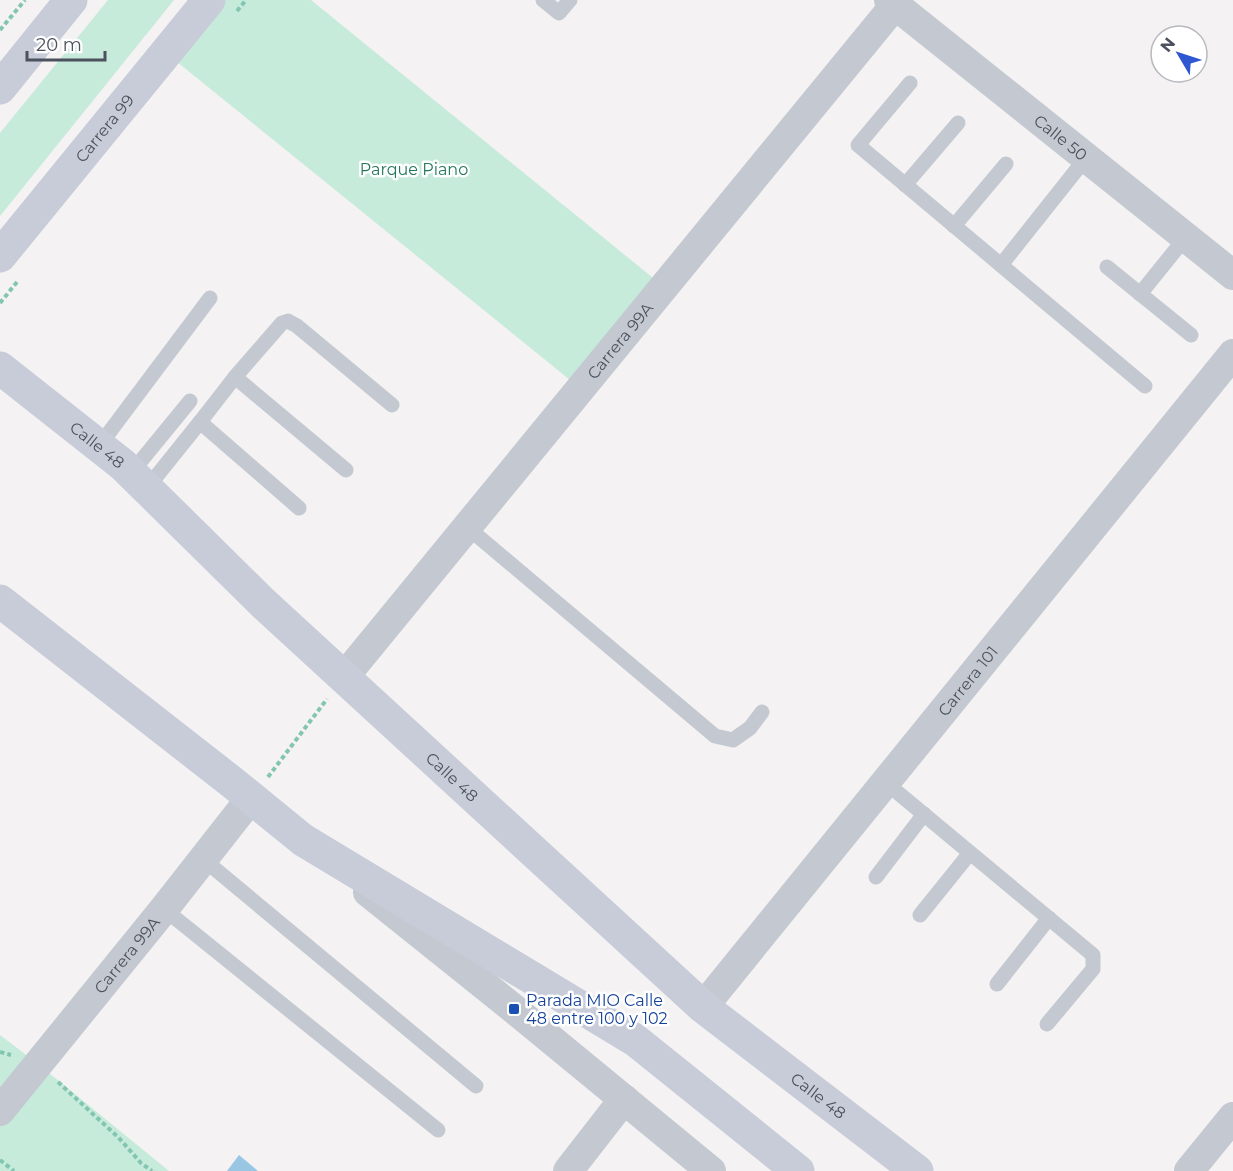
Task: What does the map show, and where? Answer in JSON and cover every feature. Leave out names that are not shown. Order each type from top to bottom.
[{"type":"main road","points":[[0,88],[71,0]]},
{"type":"main road","name":"Carrera 99","points":[[0,256],[208,0]]},
{"type":"main road","name":"Calle 48","points":[[0,368],[123,465],[264,604],[703,1007],[917,1171]]},
{"type":"main road","points":[[0,601],[303,840],[635,1040],[798,1171]]},
{"type":"street","name":"Calle 50","points":[[892,2],[1233,275]]},
{"type":"street","name":"Carrera 99A","points":[[344,677],[892,2]]},
{"type":"street","name":"Carrera 101","points":[[703,1007],[1233,354]]},
{"type":"street","name":"Carrera 99A","points":[[0,1111],[251,798]]},
{"type":"street","points":[[303,840],[711,1171]]},
{"type":"street","points":[[567,1171],[624,1100]]},
{"type":"street","points":[[1189,1171],[1233,1117]]},
{"type":"lane","points":[[543,0],[559,13],[570,0]]},
{"type":"lane","points":[[910,83],[858,145],[1145,386]]},
{"type":"lane","points":[[905,185],[958,123]]},
{"type":"lane","points":[[1002,266],[1086,158]]},
{"type":"lane","points":[[954,226],[1006,164]]},
{"type":"lane","points":[[1140,294],[1186,237]]},
{"type":"lane","points":[[1107,267],[1191,335]]},
{"type":"lane","points":[[99,446],[210,298]]},
{"type":"lane","points":[[139,481],[200,422],[282,323],[288,321],[392,405]]},
{"type":"lane","points":[[235,377],[346,470]]},
{"type":"lane","points":[[139,481],[190,400]]},
{"type":"lane","points":[[200,422],[299,508]]},
{"type":"lane","points":[[467,527],[715,736],[733,740],[750,728],[762,712]]},
{"type":"lane","points":[[885,782],[1094,955],[1093,969],[1047,1024]]},
{"type":"lane","points":[[876,877],[924,814]]},
{"type":"lane","points":[[920,915],[970,853]]},
{"type":"lane","points":[[203,858],[476,1086]]},
{"type":"lane","points":[[164,909],[438,1130]]},
{"type":"lane","points":[[997,984],[1049,918]]},
{"type":"path","points":[[0,30],[25,0]]},
{"type":"path","points":[[251,798],[344,677]]},
{"type":"path","points":[[38,1064],[152,1171]]},
{"type":"path","points":[[0,1160],[14,1171]]},
{"type":"path","points":[[141,1163],[141,1171]]},
{"type":"green space","points":[[108,0],[174,0],[0,216],[0,133]]},
{"type":"green space","name":"Parque Piano","points":[[209,0],[311,0],[663,286],[580,388],[166,53]]},
{"type":"green space","points":[[0,1035],[38,1064],[169,1171],[0,1171]]},
{"type":"water","points":[[239,1155],[258,1171],[227,1171]]},
{"type":"place","name":"Parada MIO Calle 48 entre 100 y 102","points":[[514,1009]]}]
